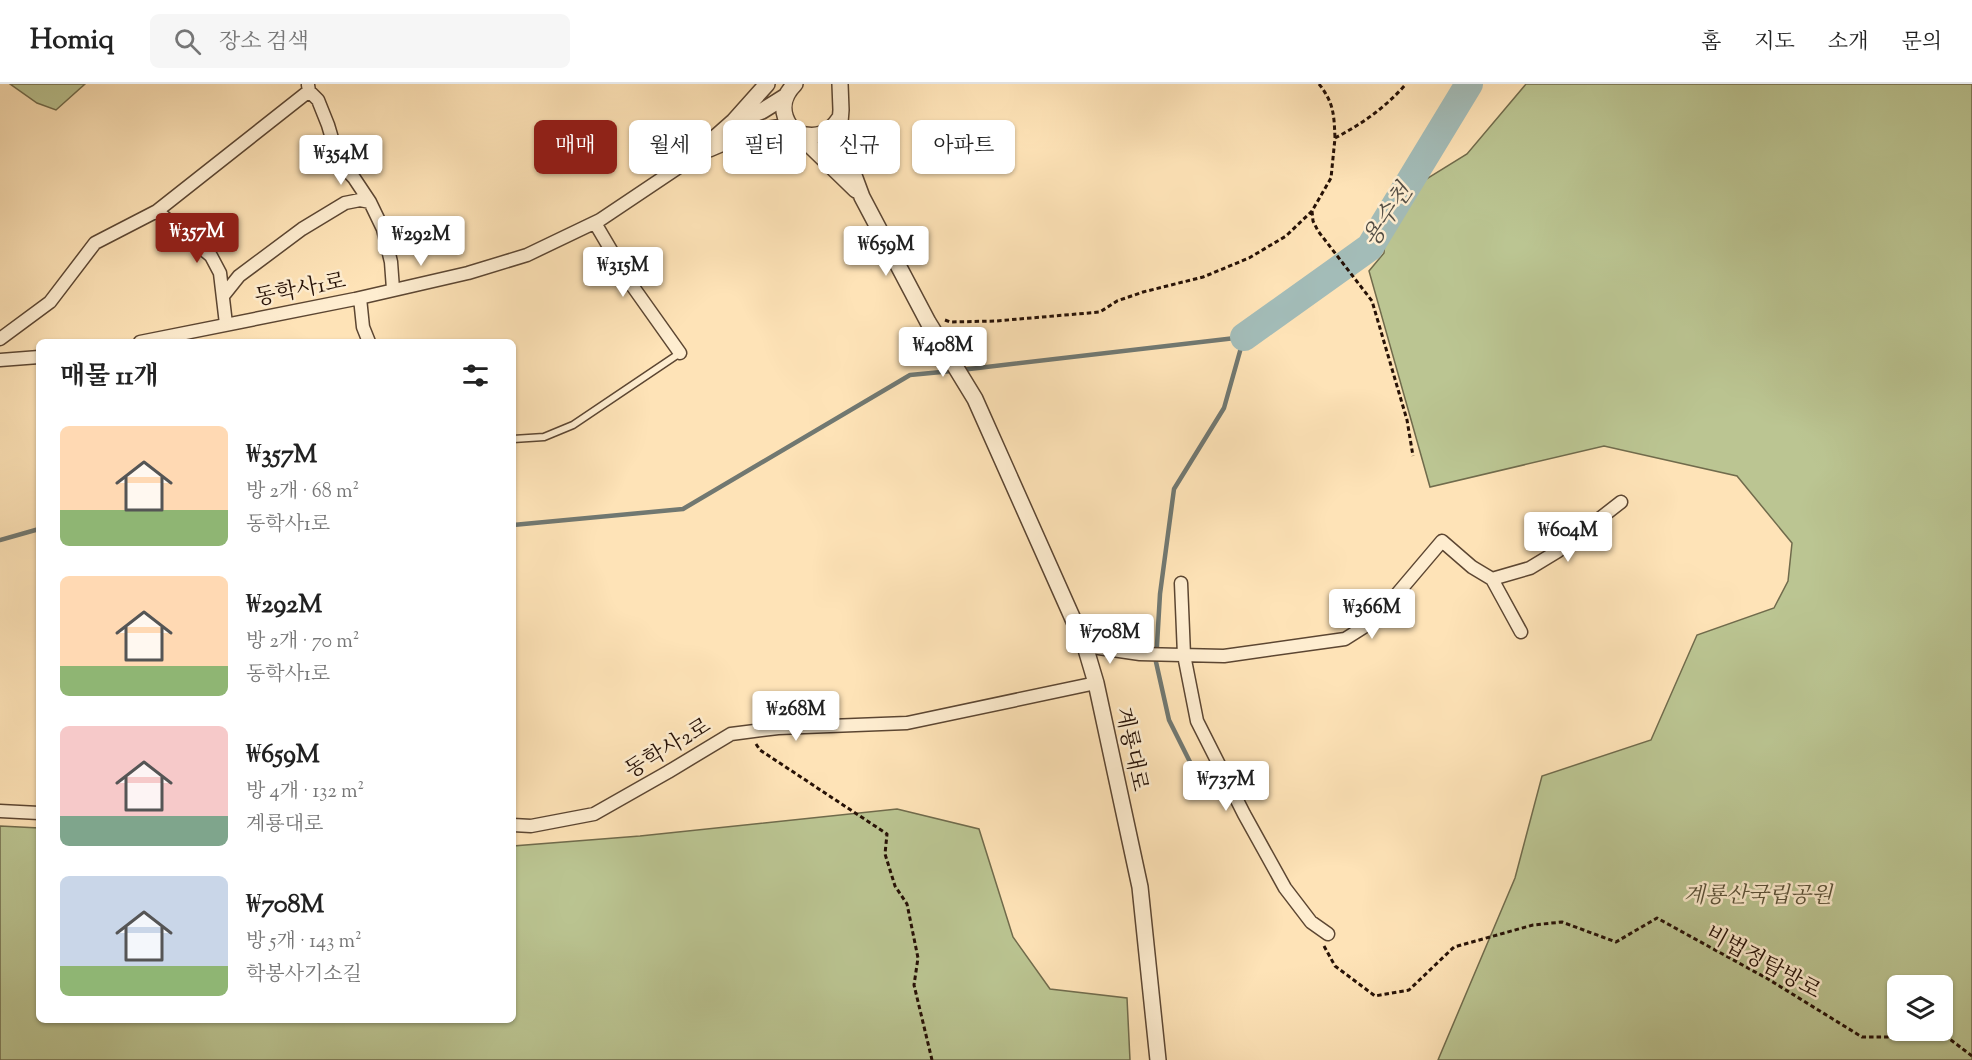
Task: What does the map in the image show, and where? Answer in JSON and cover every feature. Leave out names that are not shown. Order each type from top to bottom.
[{"type":"street","points":[[735,120],[766,84]]},
{"type":"street","points":[[830,84],[841,100]]},
{"type":"street","points":[[840,84],[839,135],[862,197],[928,322]]},
{"type":"street","points":[[0,339],[50,302],[95,243],[157,211],[309,88],[318,100],[339,162],[354,178],[383,229],[393,289]]},
{"type":"street","points":[[737,120],[762,111],[790,90]]},
{"type":"street","points":[[787,120],[783,109],[790,90]]},
{"type":"street","points":[[806,135],[817,136],[826,133],[839,119]]},
{"type":"street","points":[[711,141],[723,131]]},
{"type":"street","points":[[806,141],[862,197]]},
{"type":"street","name":"동학사1로","points":[[154,339],[360,298],[468,273],[527,255],[595,223],[668,174]]},
{"type":"street","points":[[223,296],[239,276],[302,229],[345,203],[360,200],[369,202]]},
{"type":"street","points":[[157,211],[211,256],[220,273],[226,324]]},
{"type":"street","points":[[595,223],[631,284],[680,353]]},
{"type":"street","points":[[360,298],[363,327],[368,339]]},
{"type":"street","name":"계룡대로","points":[[928,322],[975,399],[1084,646],[1096,683],[1140,887],[1158,1060]]},
{"type":"street","points":[[0,360],[36,357]]},
{"type":"street","points":[[1492,579],[1530,568],[1558,551],[1621,502]]},
{"type":"street","points":[[1084,646],[1140,654],[1224,656],[1345,639],[1375,620],[1442,541],[1472,567],[1492,579],[1521,632]]},
{"type":"street","points":[[1181,583],[1184,656],[1197,721],[1285,888],[1311,922],[1328,934]]},
{"type":"street","name":"동학사2로","points":[[516,825],[531,826],[594,814],[731,734],[822,726],[907,723],[1096,683]]},
{"type":"street","points":[[0,811],[36,813]]},
{"type":"lane","points":[[516,439],[544,437],[573,425],[680,353]]},
{"type":"path","points":[[928,322],[941,318],[950,322],[996,321],[1100,312],[1117,301],[1143,292],[1203,277],[1249,258],[1287,236],[1312,211],[1331,178],[1335,138],[1334,111],[1319,84]]},
{"type":"path","points":[[1335,138],[1356,127],[1391,100],[1406,84]]},
{"type":"path","points":[[1312,211],[1313,221],[1318,231],[1372,301],[1407,420],[1413,456]]},
{"type":"path","points":[[746,732],[760,750],[887,834],[885,854],[896,886],[907,904],[916,947],[918,958],[914,985],[932,1060]]},
{"type":"path","name":"비법정탐방로","points":[[1311,922],[1335,966],[1375,996],[1409,990],[1454,947],[1477,940],[1533,925],[1562,922],[1616,942],[1657,918],[1768,980],[1862,1037],[1947,1037],[1972,1056]]},
{"type":"green space","points":[[10,84],[85,84],[56,110],[37,103]]},
{"type":"green space","name":"계룡산국립공원","points":[[1526,84],[1972,84],[1972,1060],[1438,1060],[1515,878],[1542,776],[1651,740],[1697,635],[1774,608],[1788,581],[1792,543],[1737,476],[1604,446],[1430,487],[1369,271],[1384,253],[1385,241],[1392,222],[1406,196],[1423,181],[1467,154]]},
{"type":"green space","points":[[897,809],[979,829],[1013,937],[1050,989],[1127,998],[1130,1060],[0,1060],[0,826],[36,828],[36,1023],[516,1023],[516,846],[640,836]]},
{"type":"waterway","name":"용수천","points":[[1244,337],[1370,247],[1469,84]]},
{"type":"waterway","points":[[961,370],[1244,337],[1224,408],[1174,489],[1160,594],[1156,662],[1169,720],[1206,794]]},
{"type":"waterway","points":[[516,525],[683,509],[910,375],[952,371]]},
{"type":"waterway","points":[[0,540],[36,530]]}]
